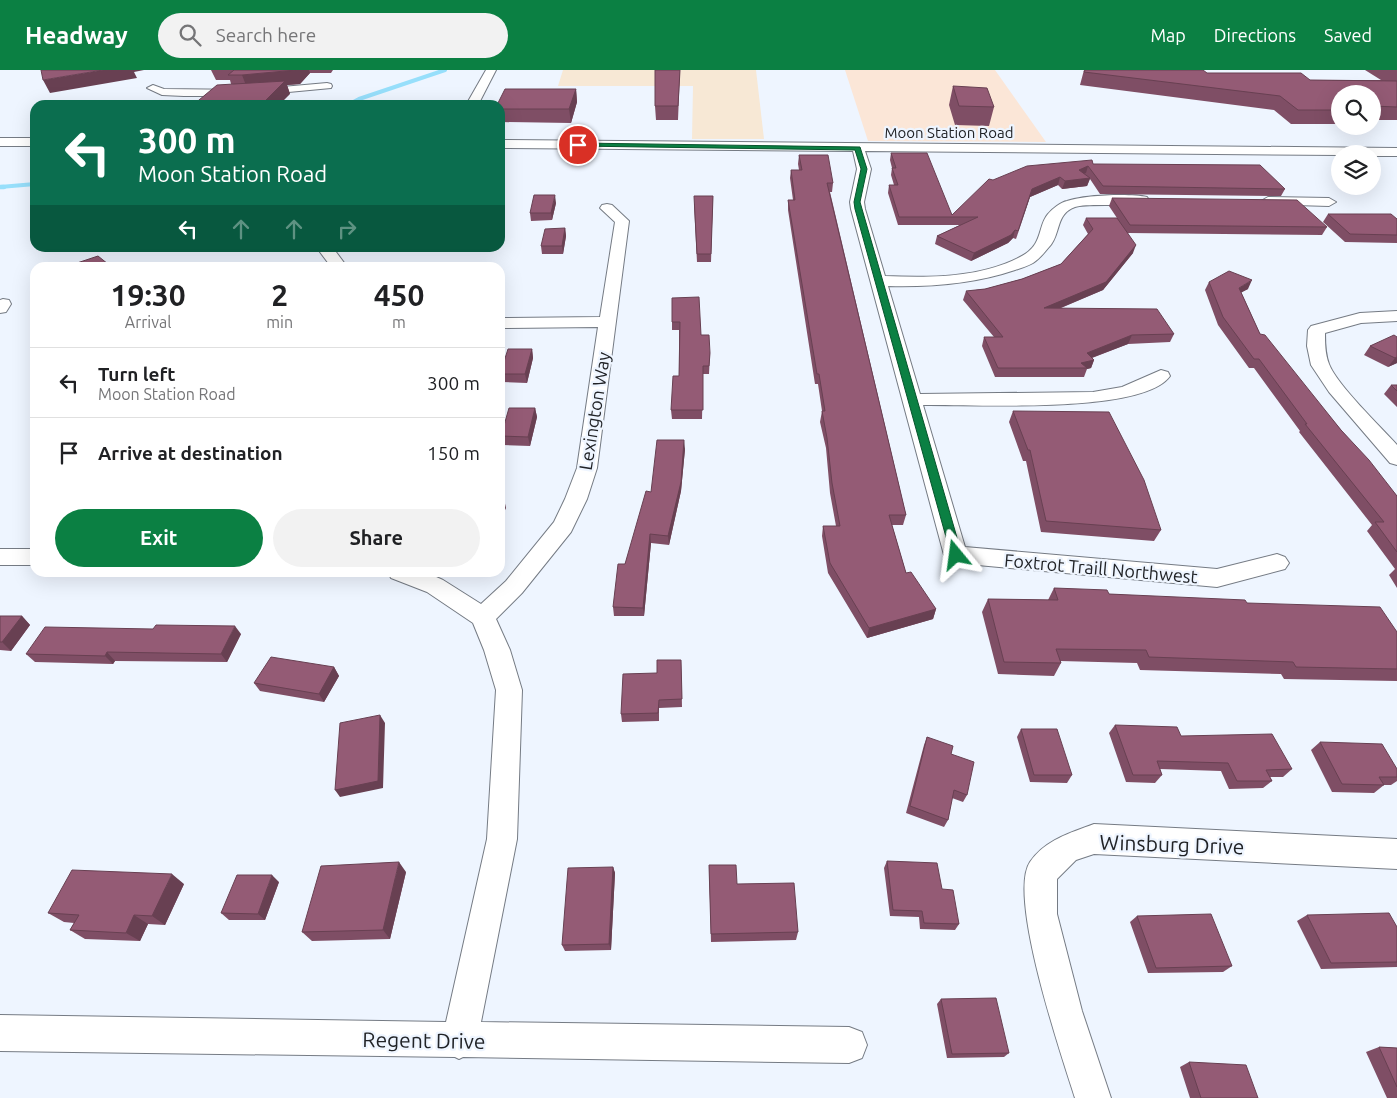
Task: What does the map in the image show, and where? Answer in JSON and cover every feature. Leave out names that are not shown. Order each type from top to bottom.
[{"type":"street","points":[[475,100],[491,70]]},
{"type":"street","points":[[153,88],[162,92],[264,93],[327,86]]},
{"type":"street","points":[[189,100],[197,93]]},
{"type":"street","points":[[0,142],[30,142]]},
{"type":"street","name":"Moon Station Road","points":[[505,144],[1397,152]]},
{"type":"street","name":"Foxtrot Traill Northwest","points":[[858,148],[864,169],[857,202],[956,555],[1218,578],[1277,563]]},
{"type":"street","points":[[880,281],[917,282],[964,278],[1000,270],[1027,260],[1046,243],[1054,216],[1070,204],[1098,200],[1156,200]]},
{"type":"street","points":[[1252,201],[1330,202]]},
{"type":"street","name":"Lexington Way","points":[[483,617],[514,588],[563,526],[576,499],[587,468],[622,221],[607,208]]},
{"type":"street","points":[[1397,316],[1360,318],[1317,330],[1316,346],[1320,365],[1336,388],[1390,443],[1397,458]]},
{"type":"street","points":[[505,323],[607,322]]},
{"type":"street","points":[[913,400],[1086,399],[1119,395],[1148,385],[1161,376]]},
{"type":"street","points":[[0,557],[30,557]]},
{"type":"street","points":[[412,577],[435,586],[483,617],[497,650],[509,690],[502,839],[459,1041]]},
{"type":"street","name":"Winsburg Drive","points":[[1092,1098],[1065,1011],[1041,914],[1041,873],[1066,849],[1094,839],[1397,854]]},
{"type":"street","name":"Regent Drive","points":[[0,1033],[459,1041],[849,1044]]},
{"type":"shaded area","points":[[563,70],[756,70],[764,139],[692,139],[693,86],[558,86]]},
{"type":"shaded area","points":[[845,70],[995,70],[1046,142],[868,141]]},
{"type":"building","points":[[41,70],[103,70],[43,80]]},
{"type":"building","points":[[234,70],[296,70],[228,75]]},
{"type":"building","points":[[655,70],[680,70],[678,106],[655,106]]},
{"type":"building","points":[[1085,70],[1203,70],[1207,73],[1301,73],[1310,80],[1397,81],[1397,107],[1381,106],[1381,85],[1331,85],[1331,110],[1298,110],[1280,96],[1084,72]]},
{"type":"building","points":[[285,81],[266,100],[199,100],[217,85]]},
{"type":"building","points":[[953,86],[987,88],[994,107],[959,106]]},
{"type":"building","points":[[505,89],[576,89],[569,109],[505,109],[505,100],[500,100]]},
{"type":"building","points":[[891,153],[927,153],[952,215],[989,179],[993,180],[1027,166],[1092,160],[1093,164],[1260,165],[1285,189],[1103,186],[1088,166],[1079,170],[1090,178],[1065,181],[1060,177],[1032,189],[1018,231],[1015,230],[1011,235],[974,253],[937,236],[978,217],[899,217],[889,185],[898,185],[892,168],[896,168]]},
{"type":"building","points":[[799,155],[828,155],[833,183],[827,183],[906,515],[889,515],[906,573],[911,572],[936,609],[869,628],[830,563],[823,526],[840,526],[822,411],[825,411],[788,200],[795,200],[791,170],[802,170]]},
{"type":"building","points":[[534,195],[555,195],[551,213],[530,213]]},
{"type":"building","points":[[694,196],[713,196],[711,254],[697,254]]},
{"type":"building","points":[[1112,198],[1297,200],[1327,227],[1130,225]]},
{"type":"building","points":[[1328,214],[1391,214],[1397,219],[1397,235],[1350,234]]},
{"type":"building","points":[[1086,218],[1117,218],[1136,245],[1106,282],[1044,308],[1157,309],[1174,334],[1132,335],[1087,353],[1094,360],[1081,363],[1087,368],[998,368],[984,337],[1003,337],[966,291],[985,289],[1022,279],[1061,264],[1093,229]]},
{"type":"building","points":[[565,228],[562,246],[541,246],[545,229]]},
{"type":"building","points":[[98,256],[106,262],[80,262]]},
{"type":"building","points":[[1229,271],[1252,280],[1239,288],[1260,334],[1265,335],[1397,496],[1397,552],[1375,522],[1384,522],[1305,424],[1307,424],[1259,359],[1254,359],[1223,317],[1209,282]]},
{"type":"building","points":[[699,297],[701,335],[709,335],[710,353],[709,366],[703,366],[703,410],[671,410],[673,376],[679,376],[680,322],[672,322],[672,298]]},
{"type":"building","points":[[1394,335],[1397,337],[1397,357],[1395,358],[1370,346]]},
{"type":"building","points":[[508,349],[532,349],[525,374],[505,374],[505,358]]},
{"type":"building","points":[[1391,385],[1397,385],[1397,391]]},
{"type":"building","points":[[509,408],[535,408],[528,437],[505,436],[505,422]]},
{"type":"building","points":[[1013,411],[1109,412],[1144,480],[1161,530],[1046,521],[1030,450],[1028,450]]},
{"type":"building","points":[[657,440],[684,440],[681,482],[668,536],[650,534],[643,608],[613,607],[618,564],[625,564],[646,491],[651,492]]},
{"type":"building","points":[[1054,588],[1107,590],[1109,594],[1245,600],[1247,603],[1380,607],[1397,632],[1397,669],[1296,667],[1293,662],[1149,657],[1146,650],[1056,649],[1061,663],[1004,662],[988,599],[1058,600]]},
{"type":"building","points":[[0,616],[22,616],[2,642],[0,642]]},
{"type":"building","points":[[156,625],[235,626],[221,654],[107,652],[105,656],[26,654],[45,627],[153,629]]},
{"type":"building","points":[[271,657],[334,667],[319,694],[254,683]]},
{"type":"building","points":[[657,660],[681,660],[682,699],[659,700],[658,713],[621,714],[623,674],[657,673]]},
{"type":"building","points":[[380,715],[378,781],[335,790],[340,723]]},
{"type":"building","points":[[1115,725],[1177,727],[1181,736],[1272,734],[1292,769],[1266,770],[1272,781],[1237,781],[1228,763],[1157,761],[1162,775],[1133,775]]},
{"type":"building","points":[[1021,729],[1057,729],[1072,775],[1034,775]]},
{"type":"building","points":[[927,737],[953,746],[951,754],[974,762],[967,795],[954,790],[948,820],[910,806]]},
{"type":"building","points":[[1320,742],[1382,744],[1397,769],[1397,777],[1379,777],[1384,785],[1342,784]]},
{"type":"building","points":[[887,861],[937,863],[942,889],[953,890],[959,924],[924,923],[922,911],[893,910]]},
{"type":"building","points":[[399,862],[383,930],[302,932],[321,866]]},
{"type":"building","points":[[709,865],[736,865],[737,884],[794,883],[798,932],[711,934]]},
{"type":"building","points":[[613,867],[609,944],[562,945],[568,868]]},
{"type":"building","points":[[72,870],[172,874],[152,916],[134,915],[126,933],[70,930],[79,915],[48,913]]},
{"type":"building","points":[[237,875],[272,875],[258,914],[221,913]]},
{"type":"building","points":[[1389,913],[1397,927],[1397,962],[1331,963],[1307,915]]},
{"type":"building","points":[[1211,914],[1232,966],[1156,968],[1137,916]]},
{"type":"building","points":[[996,998],[1009,1053],[952,1054],[941,999]]},
{"type":"building","points":[[1379,1047],[1397,1048],[1397,1087]]},
{"type":"building","points":[[1189,1062],[1246,1065],[1258,1098],[1201,1098]]},
{"type":"waterway","points":[[357,100],[445,70]]},
{"type":"waterway","points":[[4,187],[0,187],[30,184]]},
{"type":"route","points":[[578,145],[858,148],[864,176],[857,202],[858,209],[880,281],[956,555]]}]
